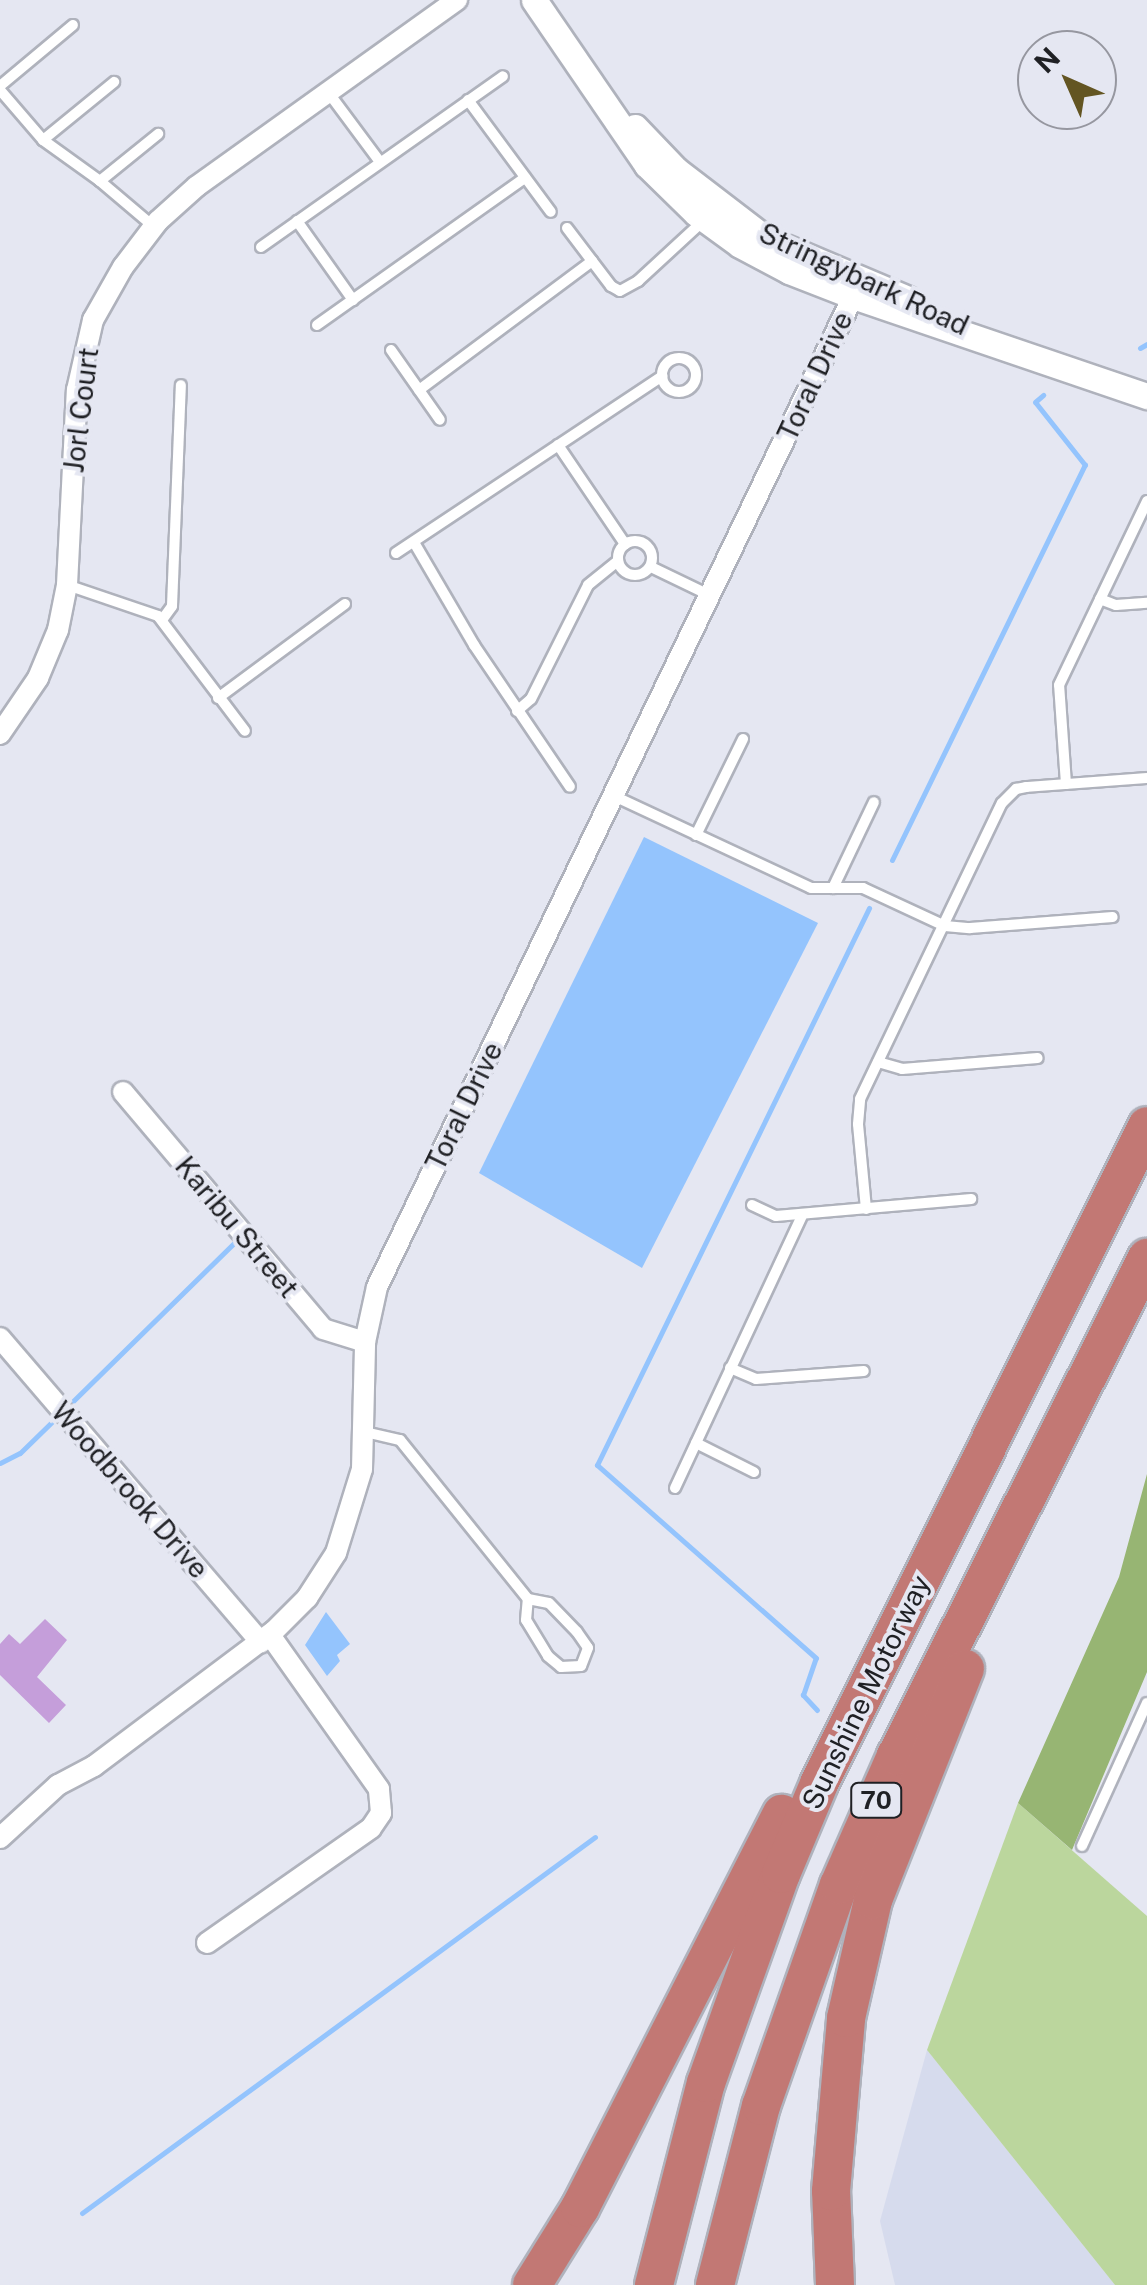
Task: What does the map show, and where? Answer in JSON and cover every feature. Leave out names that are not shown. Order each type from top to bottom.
[{"type":"highway","name":"Sunshine Motorway","points":[[654,2285],[706,2083],[781,1874],[819,1784],[1147,1126]]},
{"type":"highway","name":"Sunshine Motorway","points":[[715,2285],[761,2106],[839,1884],[896,1756],[1147,1258]]},
{"type":"highway","points":[[835,2285],[831,2209],[838,2076],[846,2018],[873,1900],[916,1785],[1104,1342]]},
{"type":"highway","points":[[532,2285],[580,2208],[826,1728],[986,1444]]},
{"type":"street","name":"Jorl Court","points":[[0,734],[38,678],[58,630],[67,586],[78,390],[94,320],[123,266],[153,226],[197,186],[457,0]]},
{"type":"street","name":"Stringybark Road","points":[[534,0],[647,165],[705,219],[789,271],[857,287]]},
{"type":"street","name":"Stringybark Road","points":[[600,92],[676,170],[766,239],[857,287],[1147,396]]},
{"type":"street","name":"Toral Drive","points":[[0,1838],[14,1830],[58,1785],[104,1760],[265,1638],[306,1598],[336,1553],[356,1500],[365,1432],[365,1342],[377,1287],[857,287]]},
{"type":"street","name":"Karibu Street","points":[[122,1092],[323,1329],[365,1342]]},
{"type":"street","name":"Woodbrook Drive","points":[[0,1338],[265,1638],[379,1789],[381,1813],[371,1828],[208,1943]]},
{"type":"lane","points":[[73,25],[0,88],[43,140],[153,226]]},
{"type":"lane","points":[[261,246],[502,76]]},
{"type":"lane","points":[[43,140],[114,82]]},
{"type":"lane","points":[[328,92],[380,162]]},
{"type":"lane","points":[[468,100],[551,212]]},
{"type":"lane","points":[[100,181],[158,134]]},
{"type":"lane","points":[[317,325],[525,178]]},
{"type":"lane","points":[[567,228],[611,286],[626,290],[705,219]]},
{"type":"lane","points":[[297,221],[353,300]]},
{"type":"lane","points":[[419,390],[592,261]]},
{"type":"lane","points":[[390,350],[440,420]]},
{"type":"lane","points":[[396,553],[415,544],[662,376]]},
{"type":"lane","points":[[162,620],[172,606],[181,385]]},
{"type":"lane","points":[[558,446],[626,544]]},
{"type":"lane","points":[[1066,784],[1058,693],[1147,501]]},
{"type":"lane","points":[[517,711],[531,699],[588,585],[618,562],[626,544],[636,541],[647,545],[653,556],[650,567],[641,574],[629,575],[618,562]]},
{"type":"lane","points":[[415,544],[517,711],[570,787]]},
{"type":"lane","points":[[650,567],[710,595]]},
{"type":"lane","points":[[67,586],[146,609],[162,620],[244,731]]},
{"type":"lane","points":[[1100,599],[1116,605],[1147,604]]},
{"type":"lane","points":[[218,698],[345,604]]},
{"type":"lane","points":[[696,835],[742,739]]},
{"type":"lane","points":[[866,1209],[858,1109],[1008,795],[1026,787],[1147,778]]},
{"type":"lane","points":[[614,796],[811,888],[863,888],[945,926],[970,928],[1114,917]]},
{"type":"lane","points":[[833,888],[874,802]]},
{"type":"lane","points":[[878,1062],[902,1069],[1038,1058]]},
{"type":"lane","points":[[752,1205],[776,1216],[970,1199]]},
{"type":"lane","points":[[674,1488],[803,1214]]},
{"type":"lane","points":[[730,1368],[756,1379],[864,1371]]},
{"type":"lane","points":[[365,1432],[400,1440],[528,1599],[549,1603],[578,1632],[588,1648],[581,1666],[561,1667],[548,1656],[526,1620],[528,1599]]},
{"type":"lane","points":[[696,1443],[754,1472]]},
{"type":"lane","points":[[1082,1846],[1147,1703]]},
{"type":"shaded area","points":[[927,2050],[1115,2285],[895,2285],[880,2221]]},
{"type":"green space","points":[[1147,1474],[1147,1672],[1072,1850],[1018,1803],[1119,1577]]},
{"type":"green space","points":[[1018,1803],[1147,1916],[1147,2285],[1115,2285],[927,2050]]},
{"type":"water","points":[[644,837],[818,923],[642,1268],[479,1173]]},
{"type":"water","points":[[326,1612],[350,1644],[337,1655],[340,1661],[327,1676],[305,1645]]},
{"type":"building","points":[[45,1619],[67,1640],[37,1677],[66,1705],[49,1723],[0,1675],[0,1644],[9,1634],[20,1644]]},
{"type":"waterway","points":[[1140,348],[1147,344]]},
{"type":"waterway","points":[[892,860],[1085,465],[1035,402],[1043,395]]},
{"type":"waterway","points":[[817,1710],[803,1695],[816,1658],[597,1465],[869,908]]},
{"type":"waterway","points":[[67,1407],[237,1240]]},
{"type":"waterway","points":[[0,1463],[20,1453],[59,1415]]},
{"type":"waterway","points":[[82,2213],[595,1837]]}]
